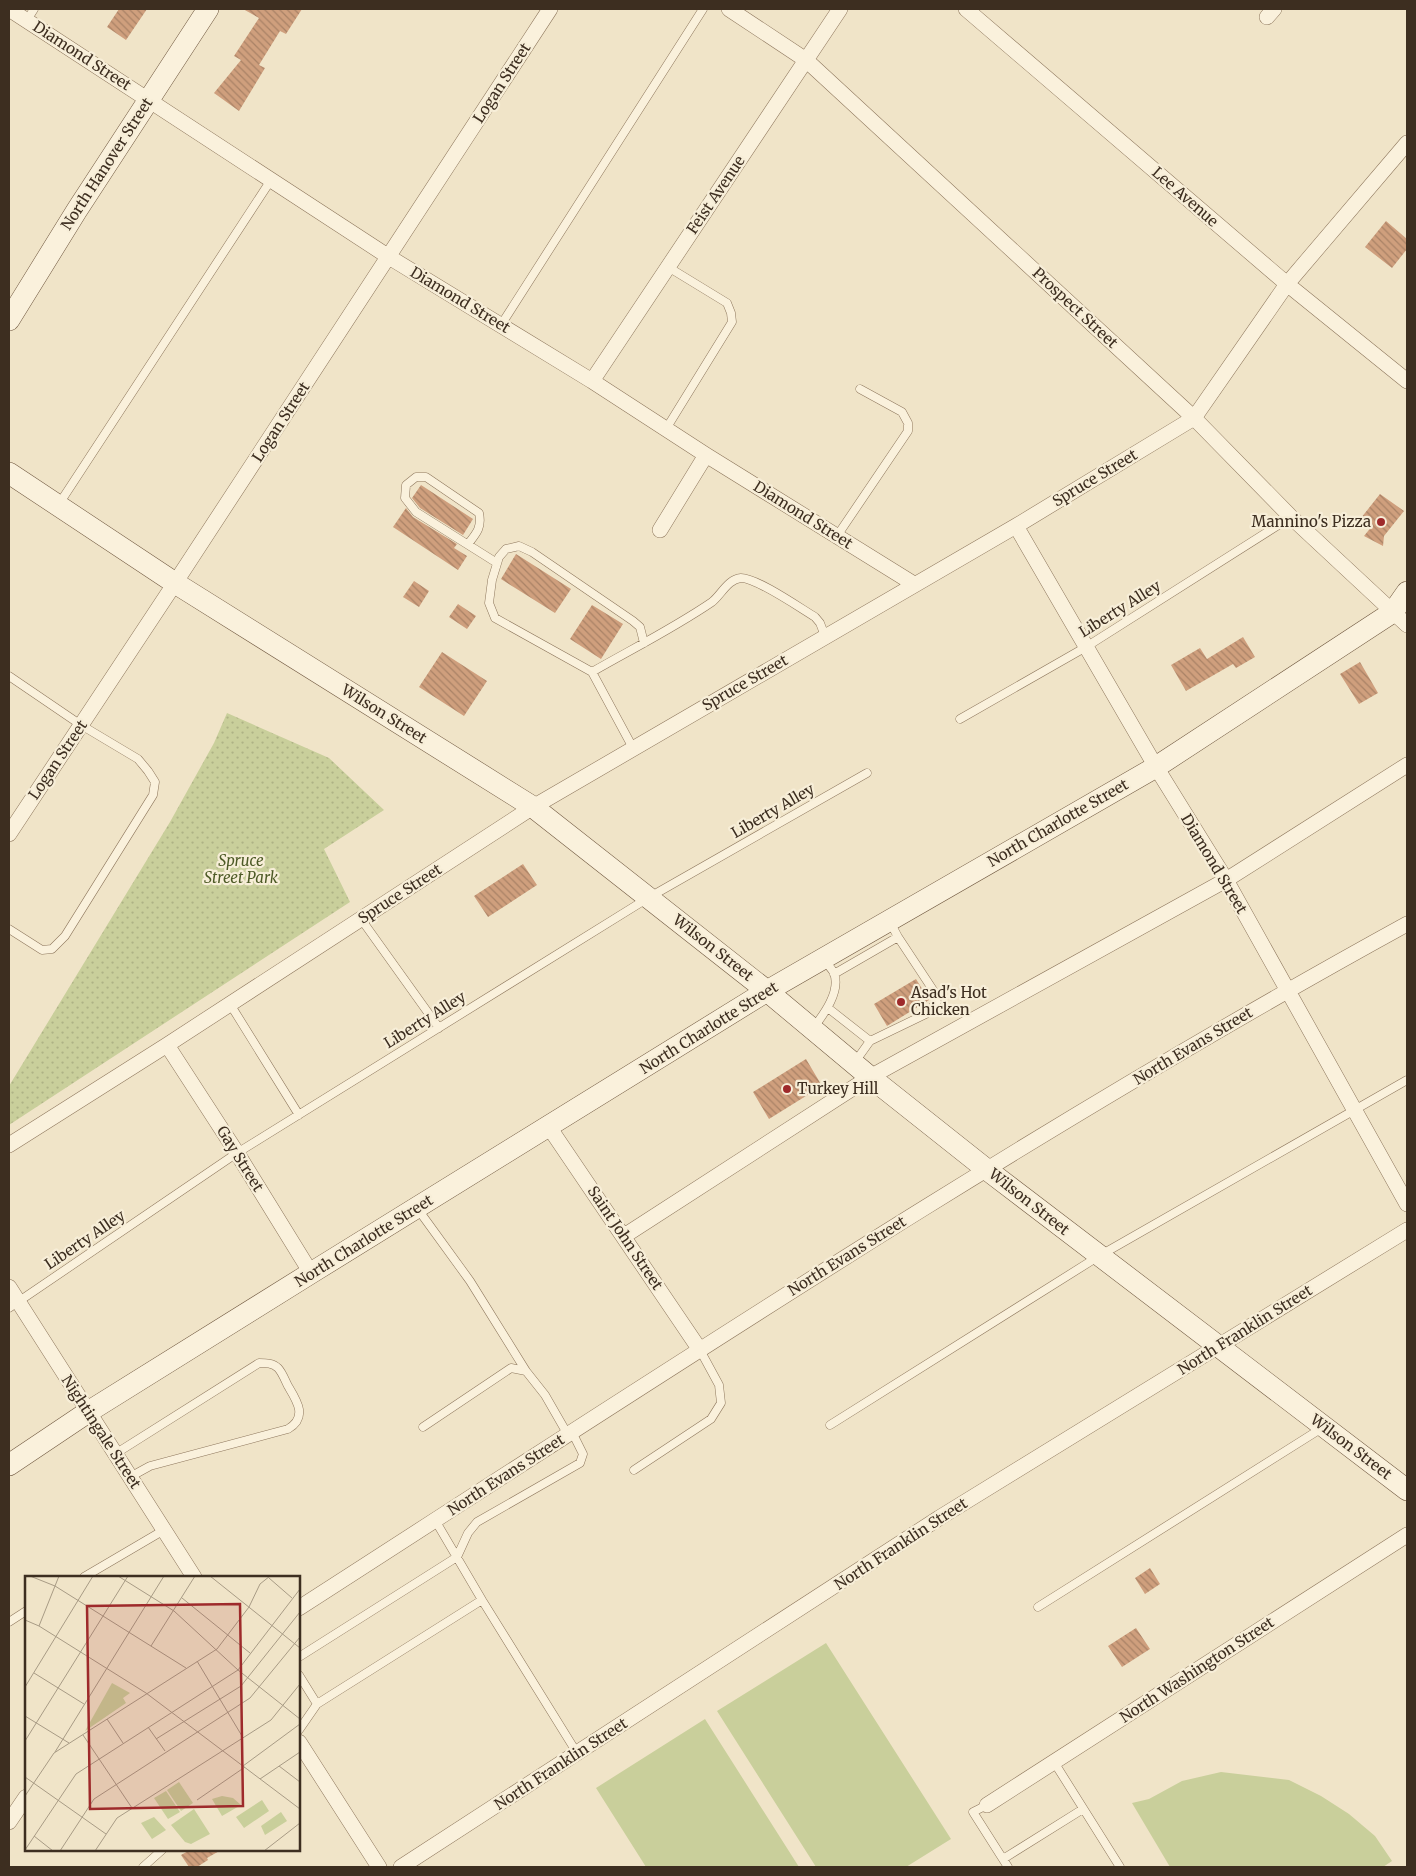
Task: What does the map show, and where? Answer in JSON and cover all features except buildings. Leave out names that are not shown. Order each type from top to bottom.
[{"type":"street","name":"Diamond Street","points":[[9,9],[30,14],[149,99],[389,257],[592,381],[914,584]]},
{"type":"street","name":"North Hanover Street","points":[[9,320],[208,9]]},
{"type":"street","name":"Logan Street","points":[[9,834],[176,583],[550,9]]},
{"type":"street","name":"Prospect Street","points":[[729,9],[806,60],[1194,418],[1291,517],[1400,618]]},
{"type":"street","name":"Feist Avenue","points":[[592,381],[840,9]]},
{"type":"street","name":"Lee Avenue","points":[[966,9],[1287,284],[1407,381]]},
{"type":"street","name":"Spruce Street","points":[[9,1145],[167,1045],[533,807],[1016,526],[1194,418],[1287,284],[1406,147]]},
{"type":"street","points":[[660,530],[706,454]]},
{"type":"street","name":"Wilson Street","points":[[9,473],[176,583],[533,807],[768,991],[870,1077],[986,1169],[1407,1490]]},
{"type":"street","name":"Diamond Street","points":[[1016,526],[1156,768],[1226,880],[1407,1204]]},
{"type":"street","name":"North Charlotte Street","points":[[9,1465],[88,1412],[768,991],[829,966],[894,929],[1400,618],[1407,592]]},
{"type":"street","points":[[624,1236],[870,1077],[1226,880],[1407,765]]},
{"type":"street","name":"North Evans Street","points":[[300,1607],[986,1169],[1286,990],[1407,924]]},
{"type":"street","name":"Gay Street","points":[[167,1045],[237,1153],[311,1273]]},
{"type":"street","name":"Saint John Street","points":[[549,1127],[700,1350]]},
{"type":"street","name":"North Franklin Street","points":[[400,1867],[939,1518],[1407,1230]]},
{"type":"street","name":"Nightingale Street","points":[[9,1287],[13,1305],[88,1412],[193,1576]]},
{"type":"street","name":"North Washington Street","points":[[987,1805],[1407,1535]]},
{"type":"street","points":[[303,1758],[379,1867]]},
{"type":"street","points":[[9,1822],[25,1798]]},
{"type":"lane","points":[[501,325],[703,9]]},
{"type":"lane","points":[[58,505],[272,180]]},
{"type":"lane","points":[[666,429],[732,322],[732,313],[727,303],[668,267]]},
{"type":"lane","points":[[837,536],[908,432],[908,423],[902,412],[860,388]]},
{"type":"lane","points":[[468,544],[477,534],[481,524],[479,513],[426,477],[416,477],[406,485],[405,498],[416,512],[497,563]]},
{"type":"lane","name":"Liberty Alley","points":[[960,719],[1086,647],[1291,517]]},
{"type":"lane","points":[[633,748],[592,672],[495,618],[489,603],[492,580],[499,557],[506,549],[518,546],[532,552],[633,621],[640,627],[644,643]]},
{"type":"lane","points":[[592,672],[682,622],[714,600],[734,580],[742,578],[755,582],[815,617],[820,623],[825,636]]},
{"type":"lane","points":[[9,676],[81,725],[138,759],[155,782],[153,795],[65,936],[52,949],[42,950],[9,929]]},
{"type":"lane","name":"Liberty Alley","points":[[13,1305],[237,1153],[648,898],[867,773]]},
{"type":"lane","points":[[361,919],[439,1028]]},
{"type":"lane","points":[[854,1063],[870,1041],[926,1014],[936,1002],[935,993],[894,929]]},
{"type":"lane","points":[[813,1029],[828,1008],[834,988],[829,966]]},
{"type":"lane","points":[[230,1004],[299,1115]]},
{"type":"lane","points":[[828,1008],[870,1041]]},
{"type":"lane","points":[[830,1424],[1099,1256],[1407,1080]]},
{"type":"lane","points":[[300,1656],[456,1557],[468,1533],[478,1522],[580,1463],[583,1454],[545,1395],[526,1372],[470,1281],[417,1208]]},
{"type":"lane","points":[[634,1470],[711,1419],[721,1403],[719,1385],[700,1350]]},
{"type":"lane","points":[[115,1454],[260,1363],[270,1363],[278,1368],[298,1403],[300,1412],[298,1419],[295,1425],[288,1430],[150,1466],[130,1477]]},
{"type":"lane","points":[[424,1427],[511,1368],[526,1372]]},
{"type":"lane","points":[[1038,1607],[1324,1427]]},
{"type":"lane","points":[[435,1520],[577,1753]]},
{"type":"lane","points":[[86,1576],[164,1530]]},
{"type":"lane","points":[[300,1729],[317,1704],[482,1600]]},
{"type":"lane","points":[[9,1622],[25,1612]]},
{"type":"lane","points":[[300,1677],[317,1704]]},
{"type":"lane","points":[[1054,1762],[1120,1867]]},
{"type":"lane","points":[[987,1805],[974,1812],[1008,1867]]},
{"type":"lane","points":[[1003,1859],[1084,1809]]},
{"type":"lane","points":[[143,1867],[161,1851]]},
{"type":"green space","name":"Spruce Street Park","points":[[227,713],[329,758],[384,810],[324,849],[350,902],[9,1125],[9,1086],[170,822],[214,743]]},
{"type":"green space","points":[[826,1643],[951,1839],[906,1867],[816,1867],[717,1711]]},
{"type":"green space","points":[[705,1719],[799,1867],[646,1867],[596,1788]]},
{"type":"green space","points":[[1221,1772],[1289,1780],[1321,1796],[1349,1814],[1375,1836],[1392,1861],[1383,1867],[1170,1867],[1132,1803],[1149,1799],[1182,1781]]},
{"type":"place","name":"Mannino's Pizza","points":[[1381,522]]},
{"type":"place","name":"Asad's Hot Chicken","points":[[901,1002]]},
{"type":"place","name":"Turkey Hill","points":[[787,1089]]}]
